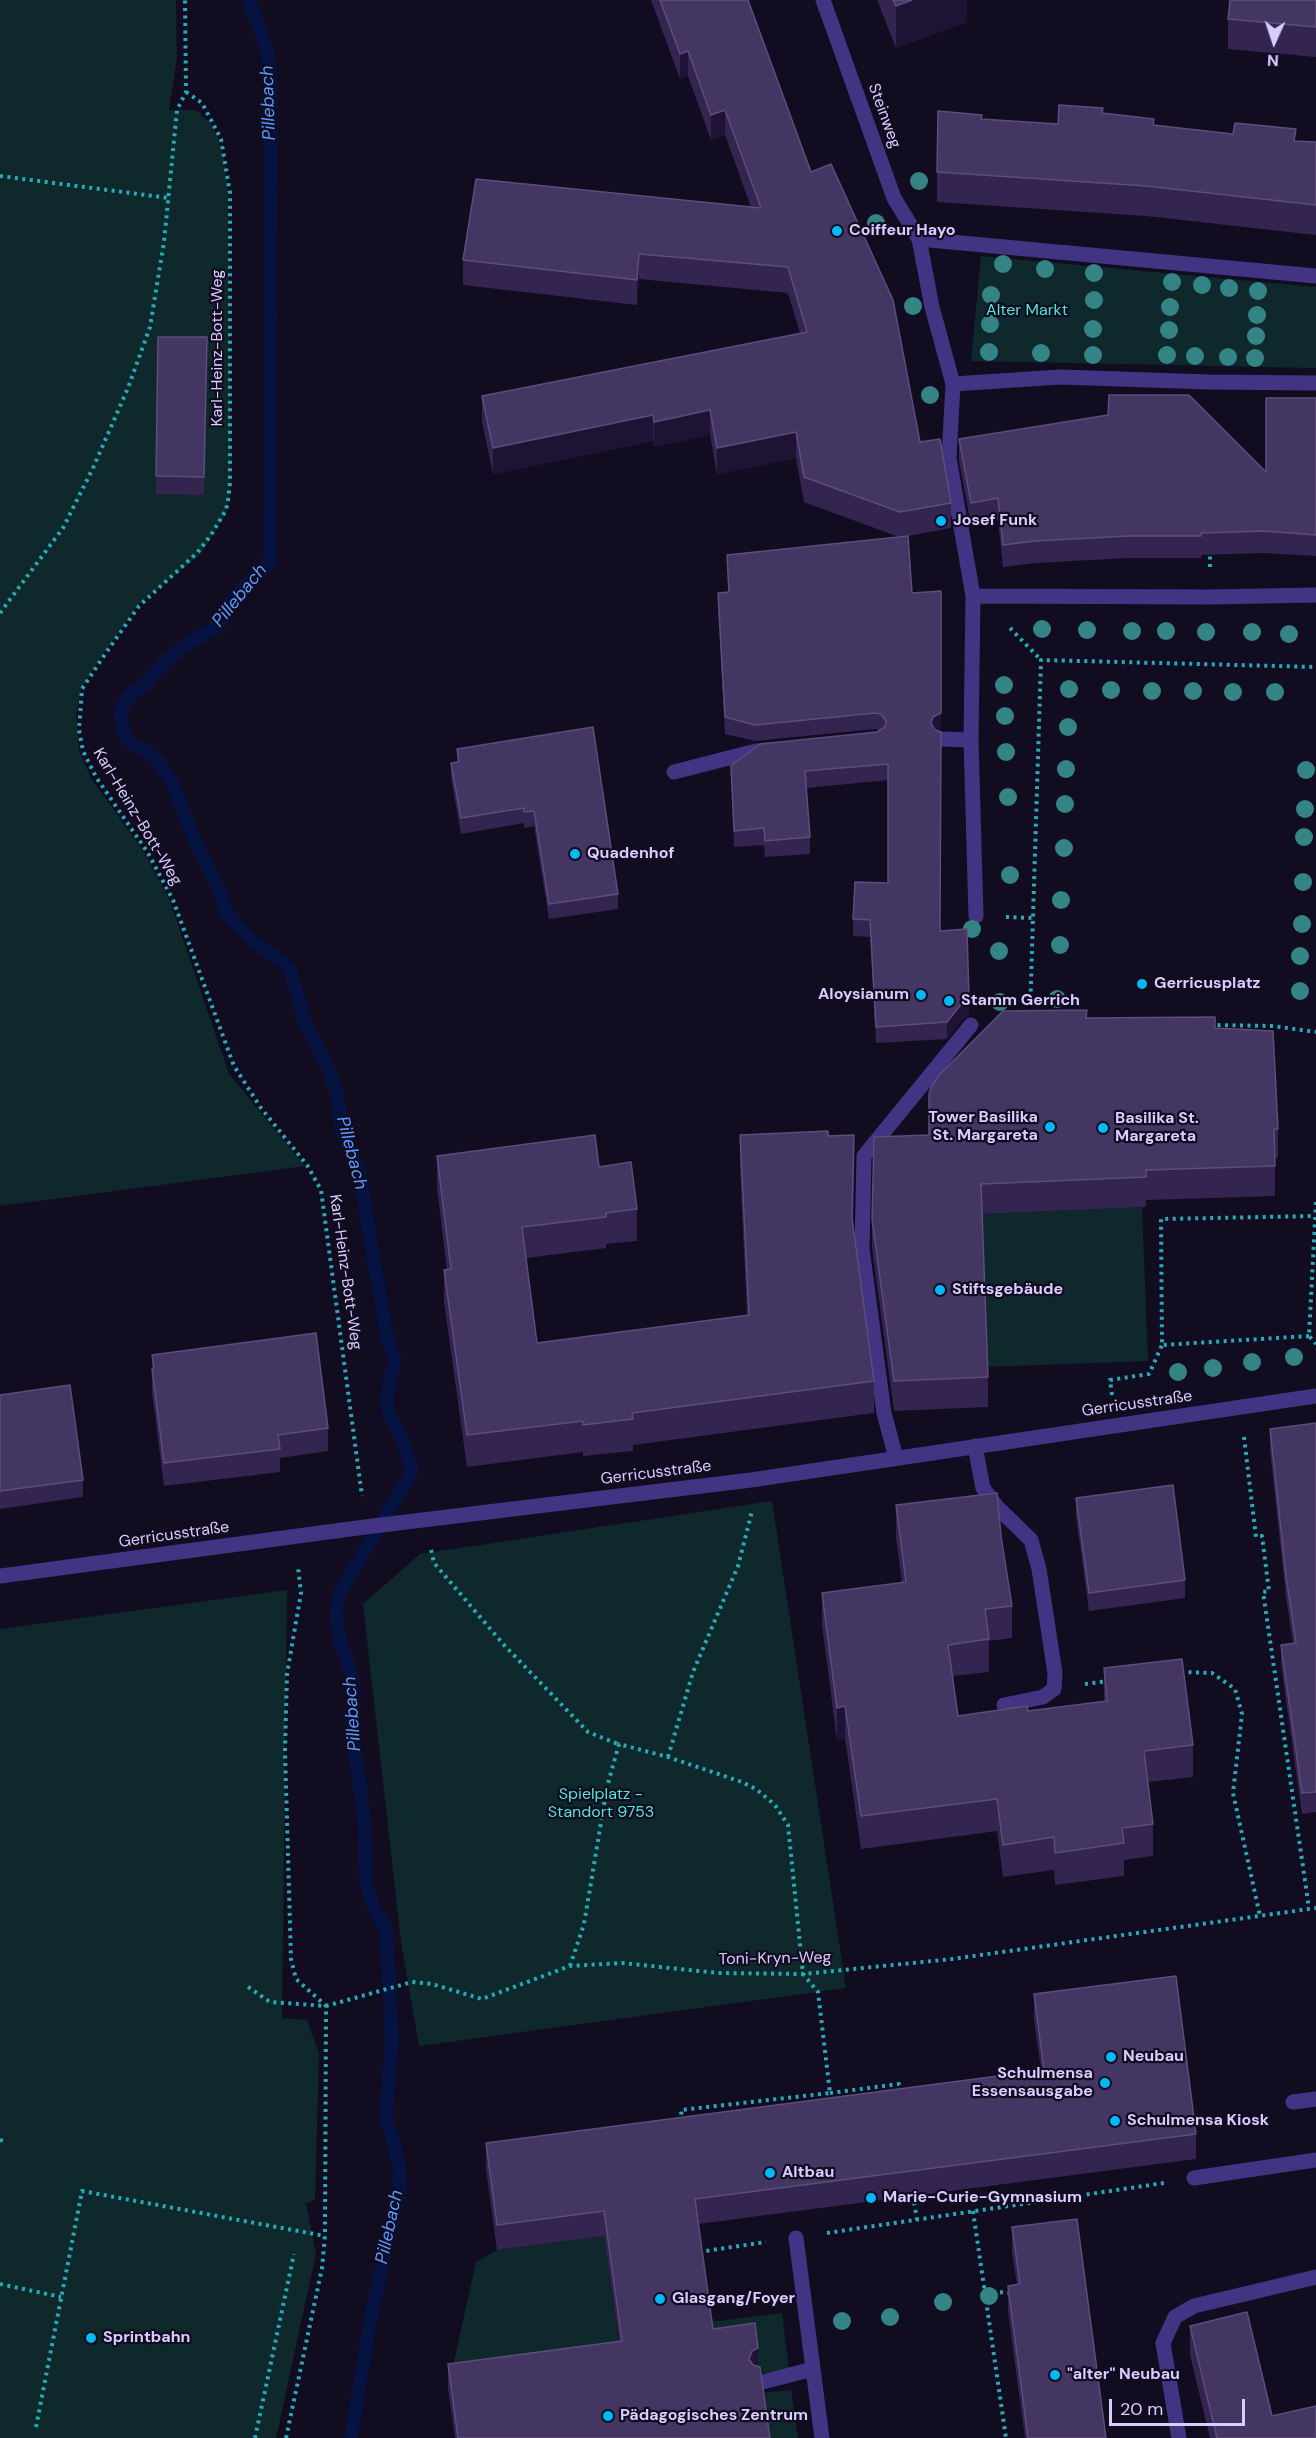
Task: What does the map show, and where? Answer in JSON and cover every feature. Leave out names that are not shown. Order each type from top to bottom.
[{"type":"street","name":"Steinweg","points":[[823,0],[894,198],[920,239]]},
{"type":"street","points":[[976,916],[971,740],[973,596],[949,458],[953,384],[932,307],[920,239],[1316,276]]},
{"type":"street","points":[[953,384],[1060,376],[1316,383]]},
{"type":"street","points":[[973,596],[1316,595]]},
{"type":"street","points":[[941,739],[971,740]]},
{"type":"street","points":[[674,772],[756,751],[788,748]]},
{"type":"street","points":[[896,1458],[884,1413],[862,1249],[864,1156],[971,1025]]},
{"type":"street","name":"Gerricusstraße","points":[[0,1576],[371,1526],[751,1480],[1316,1396]]},
{"type":"street","points":[[975,1446],[983,1488],[997,1507],[1031,1540],[1039,1569],[1055,1673],[1054,1689],[1043,1696],[1004,1705]]},
{"type":"street","points":[[1293,2102],[1316,2099]]},
{"type":"street","points":[[1194,2178],[1316,2160]]},
{"type":"street","points":[[796,2238],[822,2438]]},
{"type":"street","points":[[1179,2438],[1162,2343],[1175,2317],[1194,2306],[1316,2277]]},
{"type":"street","points":[[759,2383],[813,2368]]},
{"type":"path","points":[[0,613],[63,528],[128,388],[150,327],[165,242],[177,110],[186,92],[185,0]]},
{"type":"path","name":"Karl-Heinz-Bott-Weg","points":[[186,92],[202,102],[221,139],[230,193],[230,483],[228,501],[226,510],[211,535],[197,553],[139,606],[82,689],[79,730],[83,751],[96,777],[148,852],[173,900],[234,1066],[261,1108],[307,1165],[321,1190],[353,1420],[371,1526]]},
{"type":"path","points":[[0,177],[169,198]]},
{"type":"path","points":[[1210,545],[1210,556]]},
{"type":"path","points":[[1030,1018],[1041,660],[1316,667]]},
{"type":"path","points":[[1204,1025],[1273,1026],[1316,1032]]},
{"type":"path","points":[[1316,1202],[1309,1336],[1316,1344]]},
{"type":"path","points":[[1116,1425],[1110,1380],[1149,1374],[1162,1345],[1161,1219],[1315,1216]]},
{"type":"path","points":[[1162,1345],[1309,1336]]},
{"type":"path","points":[[1241,1407],[1256,1537],[1262,1536],[1264,1547],[1269,1591],[1263,1592],[1309,1908]]},
{"type":"path","points":[[668,1757],[693,1672],[738,1566],[753,1506],[751,1480]]},
{"type":"path","points":[[419,1521],[434,1563],[504,1645],[588,1732],[619,1744],[668,1757],[756,1789],[775,1805],[788,1825],[803,1974],[818,1992],[830,2093]]},
{"type":"path","points":[[286,2438],[322,2268],[326,2236],[326,2006],[296,1979],[291,1959],[285,1751],[287,1674],[301,1593],[296,1536]]},
{"type":"path","points":[[1171,1672],[1212,1673],[1235,1689],[1242,1714],[1233,1793],[1260,1916]]},
{"type":"path","points":[[1054,1689],[1119,1680]]},
{"type":"path","points":[[570,1966],[584,1924],[607,1787],[619,1744]]},
{"type":"path","name":"Toni-Kryn-Weg","points":[[248,1987],[270,2002],[326,2006],[412,1982],[432,1984],[482,1999],[570,1966],[622,1963],[718,1973],[803,1974],[952,1959],[1316,1908]]},
{"type":"path","points":[[683,2132],[681,2110],[900,2085],[901,2094]]},
{"type":"path","points":[[0,2140],[6,2142]]},
{"type":"path","points":[[697,2243],[698,2253],[1194,2178]]},
{"type":"path","points":[[36,2427],[82,2191],[326,2236]]},
{"type":"path","points":[[913,2195],[917,2220]]},
{"type":"path","points":[[973,2211],[1006,2438]]},
{"type":"path","points":[[255,2438],[294,2254]]},
{"type":"path","points":[[0,2284],[61,2297]]},
{"type":"path","points":[[985,2291],[1018,2293]]},
{"type":"green space","points":[[0,0],[176,0],[177,57],[169,110],[196,110],[210,123],[218,138],[224,160],[228,192],[231,485],[227,512],[201,554],[138,605],[81,689],[76,715],[79,750],[91,778],[144,852],[170,901],[229,1074],[305,1166],[0,1206]]},
{"type":"green space","name":"Alter Markt","points":[[981,256],[1316,287],[1316,368],[971,361]]},
{"type":"green space","points":[[1142,1207],[1148,1361],[986,1367],[981,1214]]},
{"type":"green space","name":"Spielplatz - Standort 9753","points":[[772,1501],[846,1988],[419,2046],[401,1942],[363,1604],[420,1554]]},
{"type":"green space","points":[[287,1590],[282,2018],[307,2020],[319,2053],[315,2200],[306,2203],[316,2254],[276,2438],[0,2438],[0,1629]]},
{"type":"green space","points":[[604,2236],[622,2366],[448,2389],[476,2262],[497,2250]]},
{"type":"green space","points":[[782,2313],[789,2370],[758,2374],[693,2324]]},
{"type":"green space","points":[[791,2390],[798,2438],[766,2438],[761,2393]]},
{"type":"building","points":[[660,0],[748,0],[811,172],[831,164],[893,300],[920,442],[940,439],[951,503],[900,512],[804,477],[796,432],[717,448],[710,410],[654,422],[653,415],[493,448],[482,396],[807,332],[788,267],[639,254],[637,280],[463,260],[476,179],[761,208],[725,110],[711,115],[688,51],[680,54]]},
{"type":"building","points":[[893,0],[912,0],[896,6]]},
{"type":"building","points":[[1230,0],[1316,0],[1316,27],[1228,19]]},
{"type":"building","points":[[1059,105],[1103,108],[1102,113],[1154,119],[1153,125],[1233,134],[1235,123],[1296,129],[1294,141],[1316,142],[1316,205],[1146,186],[937,172],[938,111],[982,115],[981,119],[1058,124]]},
{"type":"building","points":[[158,337],[207,337],[204,477],[156,476]]},
{"type":"building","points":[[1109,395],[1189,395],[1266,472],[1266,398],[1316,398],[1316,535],[1264,531],[1201,533],[1201,536],[1128,536],[1003,545],[998,498],[971,503],[959,439],[1108,415]]},
{"type":"building","points":[[908,536],[912,593],[941,591],[941,713],[933,717],[931,723],[935,730],[941,732],[940,931],[967,929],[969,999],[963,1002],[947,1022],[876,1027],[870,920],[853,919],[855,882],[888,883],[888,764],[805,771],[810,837],[765,841],[764,828],[734,831],[731,766],[760,744],[877,732],[885,727],[886,721],[881,714],[875,713],[755,725],[725,717],[718,593],[729,592],[727,555]]},
{"type":"building","points":[[593,727],[618,894],[549,904],[534,811],[524,812],[524,808],[461,818],[451,763],[459,762],[457,749]]},
{"type":"building","points":[[1087,1010],[1086,1018],[1215,1017],[1215,1028],[1273,1031],[1278,1129],[1274,1129],[1275,1166],[1146,1170],[1146,1177],[981,1184],[988,1377],[894,1381],[872,1219],[874,1137],[929,1135],[931,1087],[940,1074],[1003,1011]]},
{"type":"building","points":[[828,1131],[828,1136],[854,1135],[852,1218],[874,1381],[632,1413],[633,1419],[583,1425],[583,1421],[467,1435],[444,1270],[451,1269],[437,1156],[595,1135],[599,1167],[631,1162],[637,1209],[606,1213],[606,1217],[522,1227],[537,1343],[749,1315],[740,1135]]},
{"type":"building","points":[[316,1333],[328,1428],[278,1435],[280,1449],[164,1463],[152,1355]]},
{"type":"building","points":[[70,1385],[83,1480],[0,1491],[0,1395]]},
{"type":"building","points":[[1316,1423],[1316,1792],[1302,1793],[1281,1645],[1296,1643],[1286,1576],[1270,1429]]},
{"type":"building","points":[[1173,1485],[1185,1580],[1089,1593],[1076,1498]]},
{"type":"building","points":[[997,1493],[1012,1606],[985,1609],[989,1639],[948,1645],[958,1716],[1027,1706],[1028,1711],[1107,1701],[1104,1668],[1182,1659],[1193,1745],[1144,1751],[1153,1824],[1122,1828],[1124,1843],[1055,1853],[1054,1837],[1003,1845],[997,1799],[861,1816],[845,1706],[837,1708],[822,1593],[906,1582],[896,1505]]},
{"type":"building","points":[[1176,1976],[1196,2134],[695,2199],[713,2329],[755,2323],[758,2348],[752,2351],[749,2359],[753,2365],[760,2367],[770,2438],[458,2438],[448,2364],[622,2341],[604,2211],[497,2225],[486,2143],[1044,2070],[1034,1994]]},
{"type":"building","name":"\"alter\" Neubau","points":[[1077,2219],[1106,2438],[1028,2438],[1008,2286],[1020,2284],[1012,2227]]},
{"type":"building","points":[[1247,2312],[1272,2416],[1316,2406],[1316,2438],[1217,2438],[1190,2326]]},
{"type":"waterway","name":"Pillebach","points":[[249,0],[266,48],[271,75],[270,556],[267,566],[240,590],[231,602],[224,618],[215,628],[190,642],[168,659],[145,684],[128,697],[120,714],[124,734],[131,743],[144,749],[158,761],[171,780],[193,836],[218,887],[226,912],[251,940],[290,969],[305,1023],[329,1070],[337,1094],[342,1131],[358,1167],[387,1337],[395,1359],[387,1396],[388,1411],[403,1441],[412,1472],[339,1594],[336,1617],[339,1638],[353,1679],[352,1727],[364,1817],[366,1883],[373,1906],[386,1929],[392,2038],[386,2116],[399,2163],[400,2189],[372,2310],[351,2438]]},
{"type":"place","name":"Coiffeur Hayo","points":[[837,231]]},
{"type":"place","name":"Josef Funk","points":[[941,521]]},
{"type":"place","name":"Quadenhof","points":[[575,854]]},
{"type":"place","name":"Gerricusplatz","points":[[1142,984]]},
{"type":"place","name":"Aloysianum","points":[[921,995]]},
{"type":"place","name":"Stamm Gerrich","points":[[949,1001]]},
{"type":"place","name":"Tower Basilika St. Margareta","points":[[1050,1127]]},
{"type":"place","name":"Basilika St. Margareta","points":[[1103,1128]]},
{"type":"place","name":"Stiftsgebäude","points":[[940,1290]]},
{"type":"place","name":"Neubau","points":[[1111,2057]]},
{"type":"place","name":"Schulmensa Essensausgabe","points":[[1105,2083]]},
{"type":"place","name":"Schulmensa Kiosk","points":[[1115,2121]]},
{"type":"place","name":"Altbau","points":[[770,2173]]},
{"type":"place","name":"Marie-Curie-Gymnasium","points":[[871,2198]]},
{"type":"place","name":"Glasgang/Foyer","points":[[660,2299]]},
{"type":"place","name":"Sprintbahn","points":[[91,2338]]},
{"type":"place","name":"\"alter\" Neubau","points":[[1055,2375]]},
{"type":"place","name":"Pädagogisches Zentrum","points":[[608,2416]]}]
